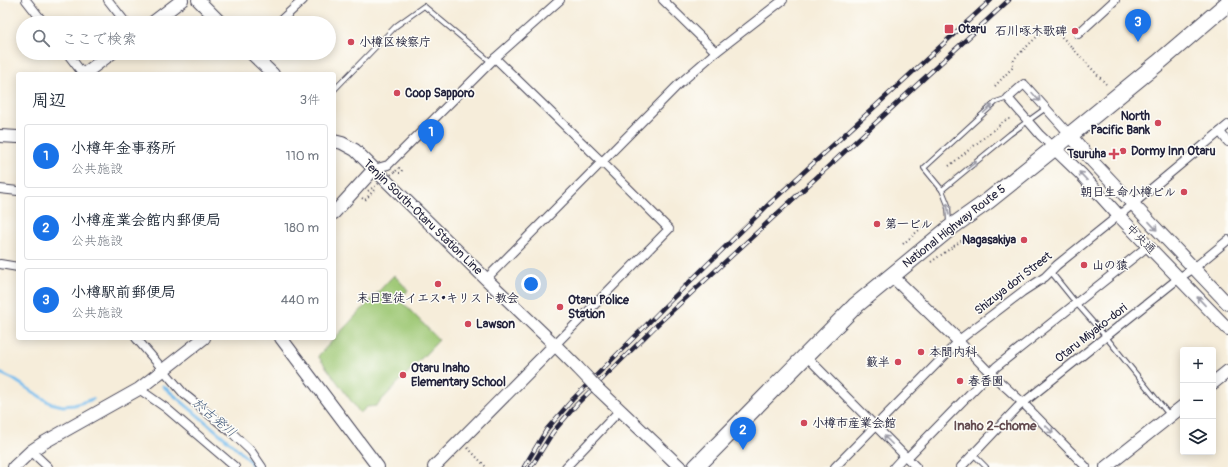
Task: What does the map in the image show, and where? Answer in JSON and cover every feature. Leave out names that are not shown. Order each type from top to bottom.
[{"type":"highway","name":"National Highway Route 5","points":[[696,467],[855,306],[950,228],[988,201],[1054,148],[1158,63],[1228,3]]},
{"type":"street","points":[[26,0],[39,16]]},
{"type":"street","points":[[108,0],[121,16]]},
{"type":"street","points":[[161,16],[182,0]]},
{"type":"street","points":[[198,0],[214,16]]},
{"type":"street","points":[[286,16],[304,0]]},
{"type":"street","points":[[336,211],[374,170],[388,165],[493,60],[560,0]]},
{"type":"street","points":[[486,279],[679,84],[716,52],[783,0]]},
{"type":"street","points":[[1078,34],[1115,0]]},
{"type":"street","points":[[667,1],[716,52]]},
{"type":"street","points":[[73,60],[82,72]]},
{"type":"street","points":[[87,72],[103,60]]},
{"type":"street","points":[[258,60],[271,72]]},
{"type":"street","points":[[434,467],[669,229],[602,162],[493,60]]},
{"type":"street","points":[[1054,148],[1040,135],[1008,98],[1024,84],[1070,135]]},
{"type":"street","name":"Shizuya dori Street","points":[[835,467],[959,341],[1022,292],[1045,277],[1057,265],[1119,216],[1228,125]]},
{"type":"street","points":[[1220,132],[1228,142]]},
{"type":"street","name":"中央通","points":[[1070,135],[1228,304]]},
{"type":"street","points":[[0,136],[16,137]]},
{"type":"street","name":"Tenjin South-Otaru Station Line","points":[[336,141],[342,142],[355,150],[620,410]]},
{"type":"street","name":"中央通","points":[[1054,148],[1081,174],[1119,216],[1228,329]]},
{"type":"street","points":[[0,189],[16,191]]},
{"type":"street","name":"Otaru Miyako-dori","points":[[961,467],[1020,405],[1228,240]]},
{"type":"street","points":[[894,467],[906,457],[990,373],[1148,246]]},
{"type":"street","points":[[0,264],[16,267]]},
{"type":"street","points":[[891,275],[959,341],[1020,405],[1086,467]]},
{"type":"street","points":[[138,340],[184,394],[252,451],[262,467]]},
{"type":"street","points":[[283,340],[378,467]]},
{"type":"street","points":[[14,467],[31,451],[139,389],[197,342]]},
{"type":"street","points":[[805,355],[916,467]]},
{"type":"street","points":[[1216,381],[1228,371]]},
{"type":"street","points":[[139,389],[166,408],[235,467]]},
{"type":"street","points":[[1106,467],[1180,408]]},
{"type":"street","points":[[566,467],[620,410],[680,467]]},
{"type":"street","points":[[31,451],[48,467]]},
{"type":"lane","points":[[336,88],[396,26],[424,6],[493,60]]},
{"type":"lane","points":[[950,228],[948,205],[942,190],[924,168],[996,102],[1008,98]]},
{"type":"lane","points":[[942,190],[1010,134],[1046,108]]},
{"type":"lane","points":[[1050,271],[1170,416]]},
{"type":"lane","points":[[973,454],[986,467]]},
{"type":"path","points":[[995,86],[1012,68],[1014,59],[1049,25],[1106,84]]},
{"type":"path","points":[[1066,41],[1070,38]]},
{"type":"path","points":[[949,166],[1007,119],[1011,118]]},
{"type":"path","points":[[374,190],[365,200],[362,198],[368,191],[397,172]]},
{"type":"path","points":[[903,244],[926,224]]},
{"type":"path","points":[[931,262],[964,239]]},
{"type":"path","points":[[460,440],[486,467]]},
{"type":"green space","points":[[394,275],[408,290],[400,300],[439,340],[376,406],[367,407],[360,413],[318,356],[333,340],[336,340],[336,337]]},
{"type":"waterway","name":"於古発川","points":[[0,373],[13,379],[50,403],[63,406],[74,405],[93,399]]},
{"type":"waterway","name":"於古発川","points":[[163,386],[233,445],[249,460],[253,467]]},
{"type":"railway","points":[[524,467],[547,429],[573,399],[671,300],[769,204],[991,0]]},
{"type":"railway","points":[[531,467],[553,432],[577,404],[662,320],[1009,0]]},
{"type":"place","name":"Otaru","points":[[949,29]]},
{"type":"place","name":"石川啄木歌碑","points":[[1075,31]]},
{"type":"place","name":"小樽区検察庁","points":[[351,42]]},
{"type":"place","name":"小樽駅前郵便局","points":[[1138,42]]},
{"type":"place","name":"Coop Sapporo","points":[[397,93]]},
{"type":"place","name":"North Pacific Bank","points":[[1158,123]]},
{"type":"place","name":"Dormy Inn Otaru","points":[[1123,151]]},
{"type":"place","name":"小樽年金事務所","points":[[431,152]]},
{"type":"place","name":"Tsuruha","points":[[1114,154]]},
{"type":"place","name":"朝日生命小樽ビル","points":[[1184,192]]},
{"type":"place","name":"第一ビル","points":[[877,224]]},
{"type":"place","name":"Nagasakiya","points":[[1024,240]]},
{"type":"place","name":"山の猿","points":[[1084,265]]},
{"type":"place","name":"末日聖徒イエス•キリスト教会","points":[[438,284]]},
{"type":"place","name":"Otaru Police Station","points":[[560,307]]},
{"type":"place","name":"Lawson","points":[[468,324]]},
{"type":"place","name":"本間内科","points":[[921,352]]},
{"type":"place","name":"籔半","points":[[898,362]]},
{"type":"place","name":"Otaru Inaho Elementary School","points":[[403,375]]},
{"type":"place","name":"春香園","points":[[960,381]]},
{"type":"place","name":"小樽市産業会館","points":[[804,423]]},
{"type":"place","name":"小樽産業会館内郵便局","points":[[743,450]]},
{"type":"district","name":"Inaho 2-chome","points":[[995,425]]}]
